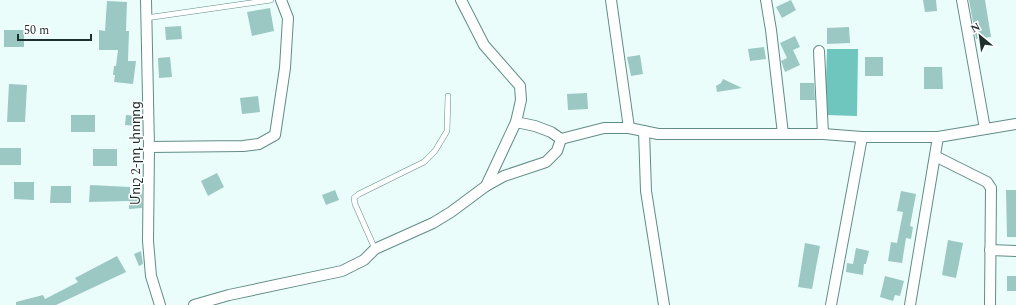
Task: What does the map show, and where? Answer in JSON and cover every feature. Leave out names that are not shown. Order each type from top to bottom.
[{"type":"street","name":"Մուշ 2-րդ փողոց","points":[[146,0],[149,147],[148,241],[151,276],[160,305]]},
{"type":"street","points":[[149,147],[243,146],[259,144],[275,135],[285,68],[288,18],[281,0]]},
{"type":"street","points":[[461,0],[484,44],[520,86],[521,100],[516,122],[486,186]]},
{"type":"street","points":[[611,0],[629,128]]},
{"type":"street","points":[[766,0],[783,134]]},
{"type":"street","points":[[962,0],[985,129]]},
{"type":"street","points":[[819,51],[823,134]]},
{"type":"street","points":[[516,122],[535,126],[551,132],[561,139],[604,128],[629,128],[658,134],[823,134],[862,137],[938,137],[1016,124]]},
{"type":"street","points":[[644,131],[646,191],[664,305]]},
{"type":"street","points":[[831,305],[862,137]]},
{"type":"street","points":[[910,305],[938,137]]},
{"type":"street","points":[[194,305],[229,295],[342,271],[364,260],[375,249],[433,223],[451,212],[486,186],[504,176],[546,162],[557,151],[561,139]]},
{"type":"street","points":[[936,156],[987,182],[991,188],[990,305]]},
{"type":"street","points":[[990,250],[1016,250]]},
{"type":"lane","points":[[146,18],[271,0]]},
{"type":"lane","points":[[375,249],[355,204],[354,198],[359,194],[424,162],[435,151],[447,131],[448,96]]},
{"type":"shaded area","points":[[827,49],[858,49],[857,116],[825,115]]},
{"type":"building","points":[[791,0],[796,10],[782,18],[776,7]]},
{"type":"building","points":[[923,0],[936,0],[937,11],[925,12]]},
{"type":"building","points":[[969,0],[985,0],[991,37],[976,39]]},
{"type":"building","points":[[107,1],[127,2],[126,31],[129,31],[128,61],[136,61],[133,84],[114,82],[114,66],[116,66],[118,50],[99,50],[99,30],[105,31]]},
{"type":"building","points":[[270,8],[274,31],[252,36],[247,12]]},
{"type":"building","points":[[181,26],[182,39],[166,40],[165,27]]},
{"type":"building","points":[[849,27],[850,43],[827,44],[827,28]]},
{"type":"building","points":[[4,30],[24,30],[24,47],[4,47]]},
{"type":"building","points":[[795,36],[800,47],[793,50],[800,65],[785,72],[781,61],[787,58],[780,43]]},
{"type":"building","points":[[764,47],[766,59],[750,61],[748,49]]},
{"type":"building","points":[[640,55],[643,74],[631,76],[627,57]]},
{"type":"building","points":[[170,57],[172,77],[159,78],[158,58]]},
{"type":"building","points":[[865,57],[883,57],[883,76],[865,76]]},
{"type":"building","points":[[924,67],[942,67],[943,89],[924,89]]},
{"type":"building","points":[[723,79],[742,88],[717,92],[716,86],[721,83]]},
{"type":"building","points":[[800,83],[814,83],[815,100],[800,100]]},
{"type":"building","points":[[9,84],[27,85],[25,122],[7,122]]},
{"type":"building","points":[[587,93],[588,109],[568,110],[567,94]]},
{"type":"building","points":[[258,96],[260,112],[242,114],[240,98]]},
{"type":"building","points":[[71,115],[95,115],[95,132],[71,132]]},
{"type":"building","points":[[126,115],[140,116],[139,126],[125,125]]},
{"type":"building","points":[[0,148],[21,148],[21,165],[0,165]]},
{"type":"building","points":[[93,149],[117,149],[117,166],[93,166]]},
{"type":"building","points":[[217,173],[224,187],[208,196],[201,181]]},
{"type":"building","points":[[14,182],[34,182],[34,200],[14,199]]},
{"type":"building","points":[[90,185],[130,187],[130,193],[142,193],[142,208],[129,209],[129,201],[89,202]]},
{"type":"building","points":[[51,186],[71,186],[71,203],[50,203]]},
{"type":"building","points":[[335,190],[339,200],[326,205],[322,195]]},
{"type":"building","points":[[1006,190],[1016,190],[1016,237],[1007,237]]},
{"type":"building","points":[[901,191],[916,194],[910,226],[913,227],[911,239],[906,238],[902,263],[888,261],[891,242],[897,243],[903,212],[897,211]]},
{"type":"building","points":[[948,240],[963,243],[956,278],[942,275]]},
{"type":"building","points":[[805,243],[820,246],[812,289],[798,287]]},
{"type":"building","points":[[856,248],[869,251],[866,264],[864,264],[863,275],[846,272],[847,263],[853,264]]},
{"type":"building","points":[[141,251],[143,264],[139,266],[134,254]]},
{"type":"building","points":[[117,256],[126,272],[56,305],[16,305],[16,302],[43,295],[45,299],[78,282],[75,278]]},
{"type":"building","points":[[885,276],[904,281],[900,296],[895,295],[893,301],[880,297]]},
{"type":"building","points":[[1007,276],[1016,276],[1016,291],[1007,291]]}]
